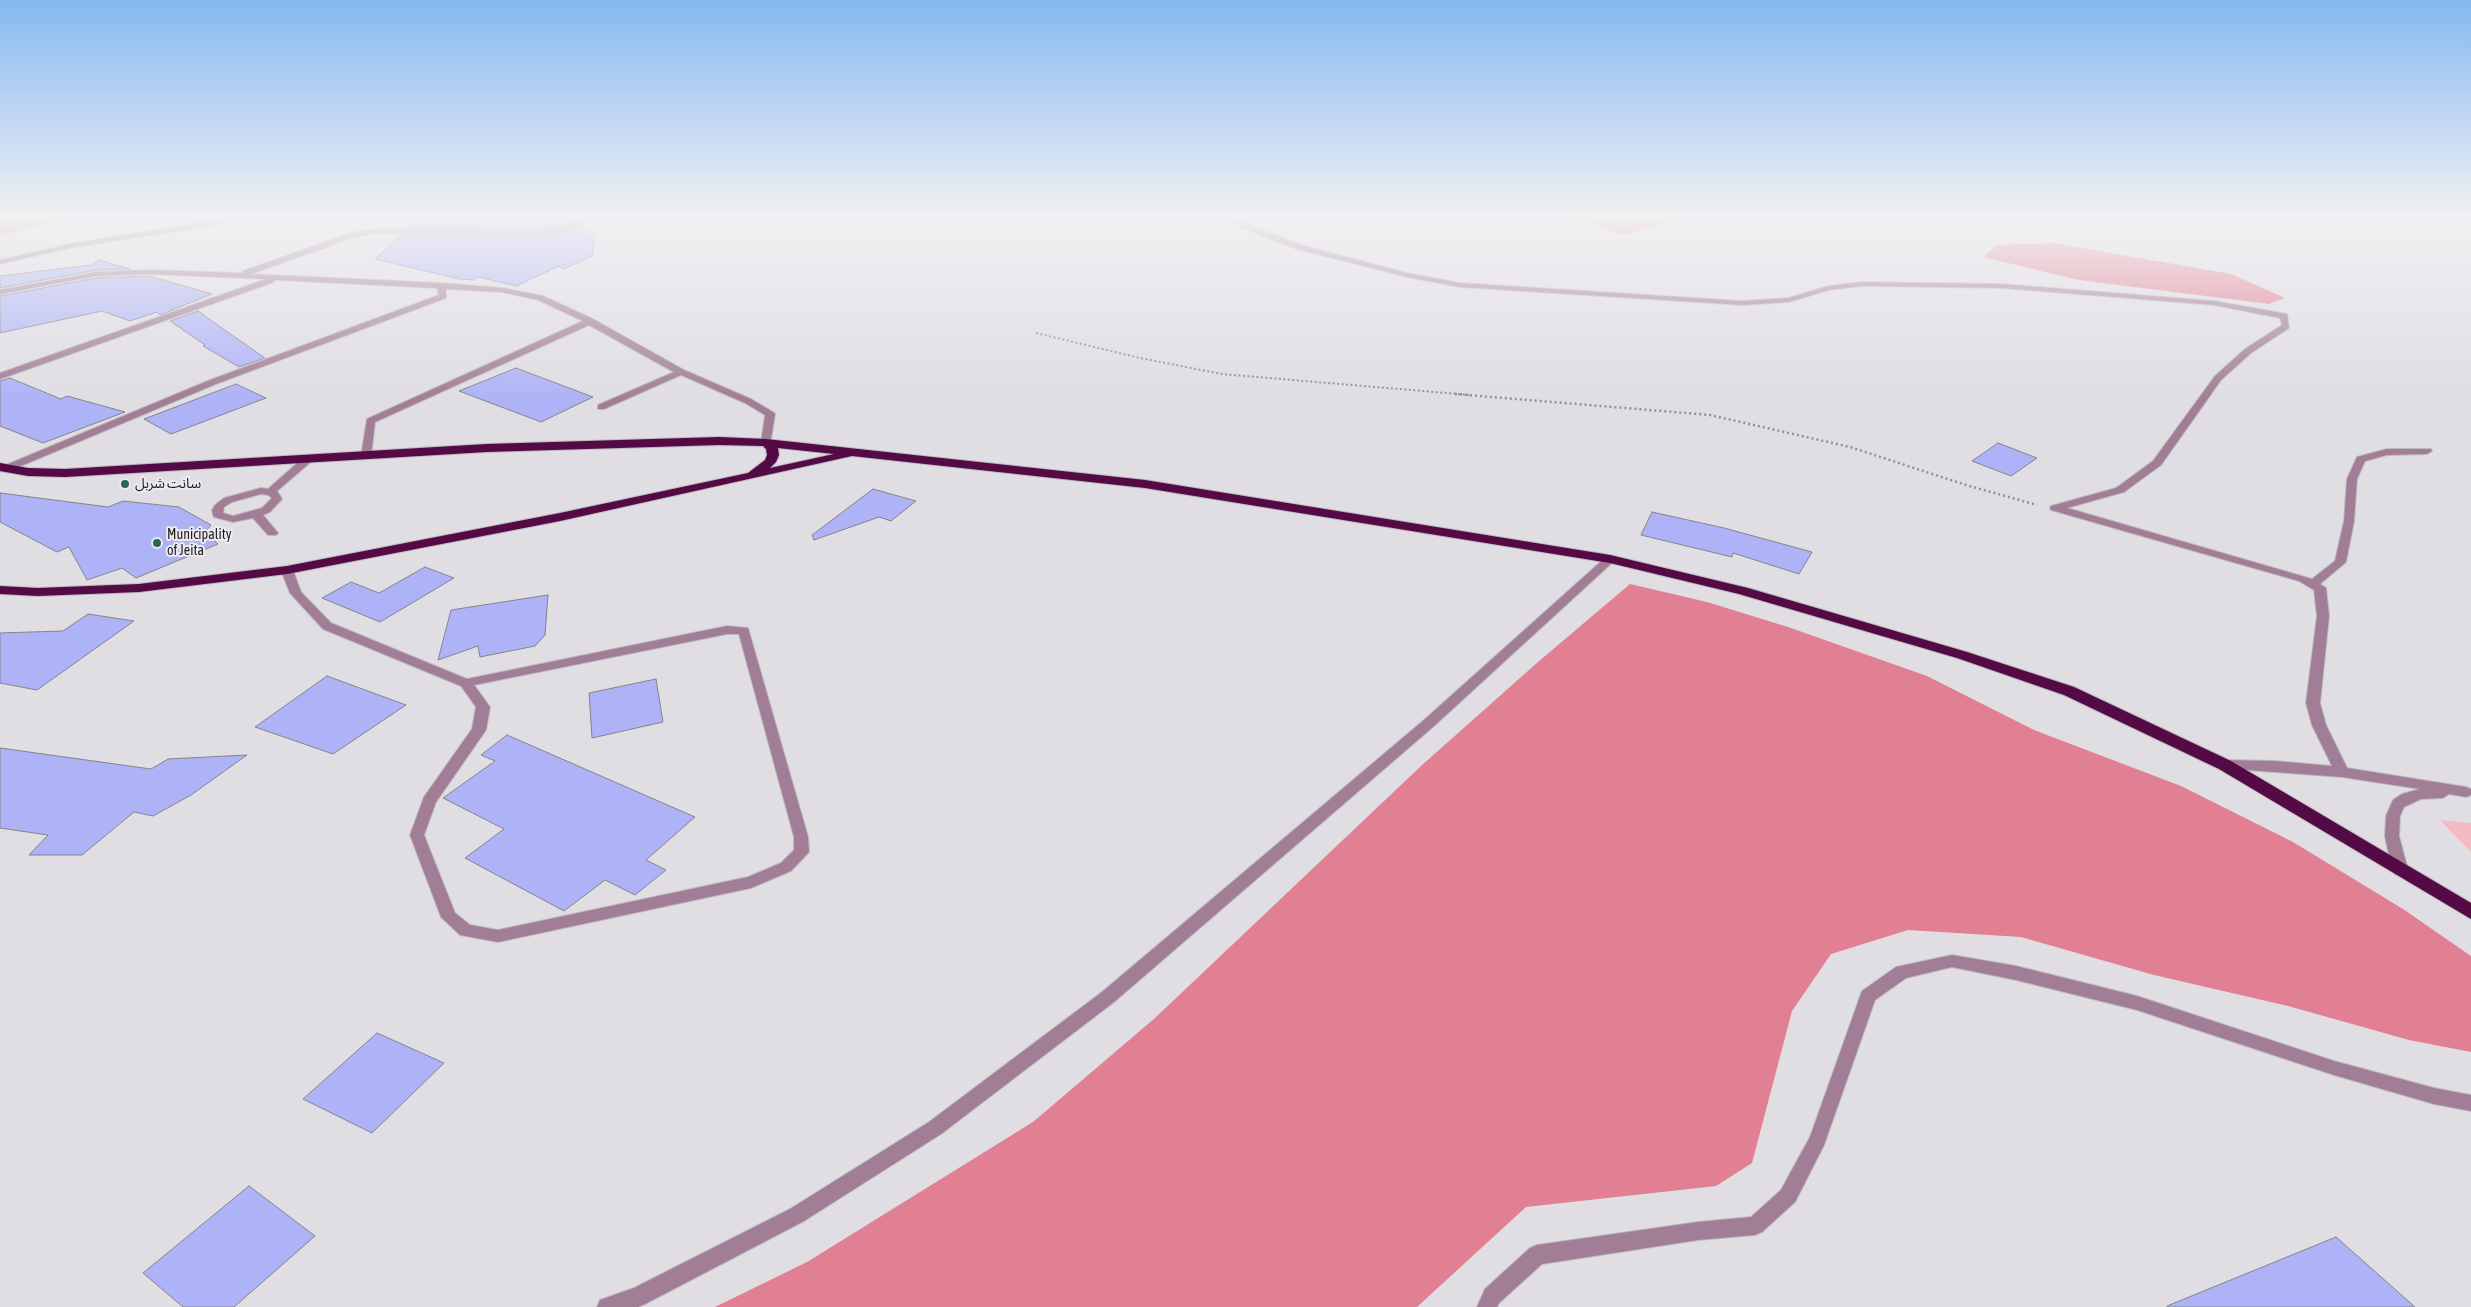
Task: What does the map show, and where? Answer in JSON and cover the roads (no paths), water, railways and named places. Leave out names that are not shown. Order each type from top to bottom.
[{"type":"highway","points":[[3,468],[66,474],[487,448],[690,442],[766,443],[1146,484],[1610,559],[1743,591],[1962,655],[2069,691],[2225,765],[2471,912]]},
{"type":"highway","points":[[747,478],[770,462],[773,454],[772,448],[766,443]]},
{"type":"highway","points":[[0,590],[38,592],[139,588],[286,570],[560,517],[747,478],[858,452]]},
{"type":"street","points":[[0,292],[80,277]]},
{"type":"street","points":[[0,376],[278,277],[502,290],[540,298],[590,321],[680,372],[748,401],[770,414],[766,443]]},
{"type":"street","points":[[1417,277],[1460,285],[1742,303],[1789,300],[1828,288],[1862,284],[2002,286],[2112,293],[2214,303],[2284,316],[2286,326],[2248,351],[2218,378],[2157,462],[2120,490],[2055,508],[2314,583],[2322,591],[2323,616],[2313,703],[2319,725],[2342,772]]},
{"type":"street","points":[[3,468],[213,382],[443,296],[441,285]]},
{"type":"street","points":[[366,456],[370,421],[590,321]]},
{"type":"street","points":[[601,407],[680,372]]},
{"type":"street","points":[[2314,583],[2340,562],[2349,521],[2352,479],[2361,459],[2387,452],[2427,451]]},
{"type":"street","points":[[270,492],[308,459]]},
{"type":"street","points":[[250,492],[270,492],[276,495],[277,499],[274,504],[256,514],[233,519],[218,515],[217,510],[220,505],[250,492]]},
{"type":"street","points":[[256,514],[272,533]]},
{"type":"street","points":[[607,1307],[638,1297],[797,1215],[935,1128],[1108,997],[1429,723],[1610,559]]},
{"type":"street","points":[[286,570],[296,593],[327,626],[466,683],[483,707],[479,730],[429,801],[417,835],[449,917],[466,931],[498,936],[751,882],[786,867],[802,852],[801,836],[744,631],[727,630],[466,683]]},
{"type":"street","points":[[2225,765],[2275,766],[2342,772],[2469,792]]},
{"type":"street","points":[[2400,870],[2392,836],[2393,816],[2398,804],[2421,794],[2469,792]]},
{"type":"street","points":[[1487,1307],[1492,1296],[1537,1255],[1698,1231],[1755,1226],[1788,1196],[1818,1140],[1868,996],[1902,972],[1952,961],[2016,973],[2137,1003],[2334,1068],[2434,1096],[2471,1103]]},
{"type":"place","name":"سانت شربل","points":[[125,484]]},
{"type":"place","name":"Municipality of Jeita","points":[[157,543]]}]
